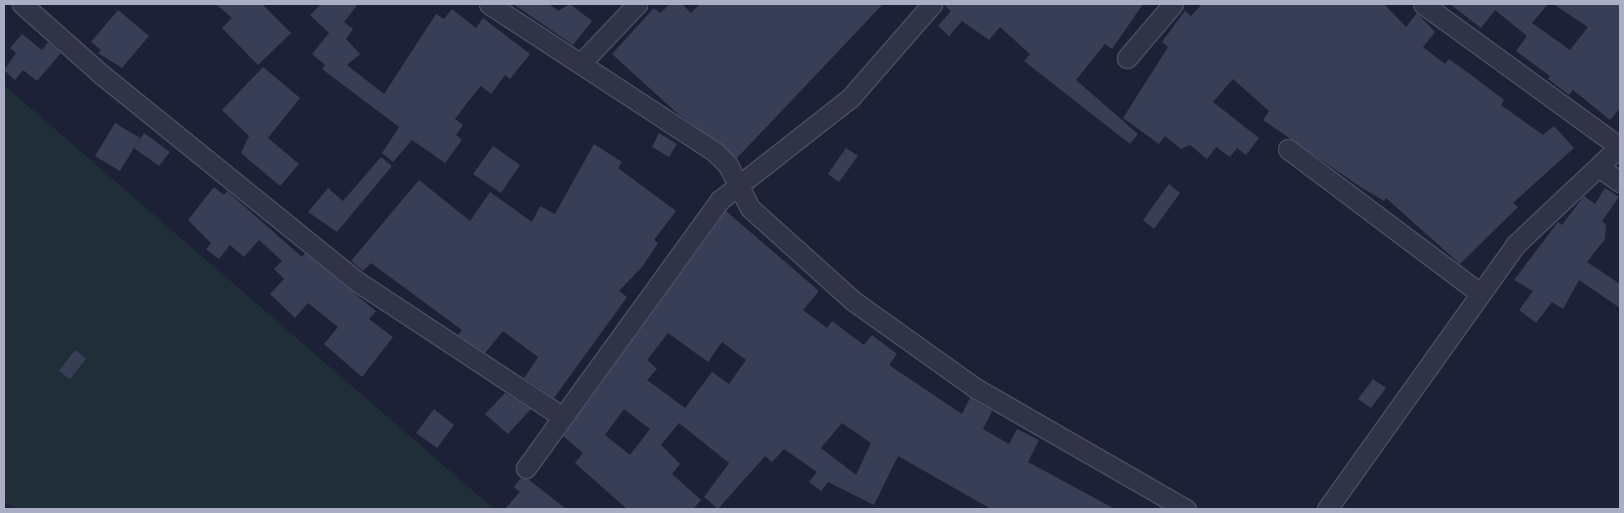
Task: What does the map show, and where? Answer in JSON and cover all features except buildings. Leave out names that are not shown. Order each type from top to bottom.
[{"type":"street","points":[[22,4],[102,74],[358,282],[561,416]]},
{"type":"street","points":[[489,4],[583,62],[715,152],[739,186],[750,208],[852,300],[977,390],[1186,509]]},
{"type":"street","points":[[583,62],[637,4]]},
{"type":"street","points":[[526,468],[561,416],[710,211],[850,98],[932,4]]},
{"type":"street","points":[[1127,58],[1173,4]]},
{"type":"street","points":[[1327,509],[1515,246],[1620,147],[1423,4]]},
{"type":"street","points":[[1288,148],[1480,293]]},
{"type":"street","points":[[1599,167],[1620,182]]},
{"type":"shaded area","points":[[4,85],[494,509],[16,509],[4,502]]}]
